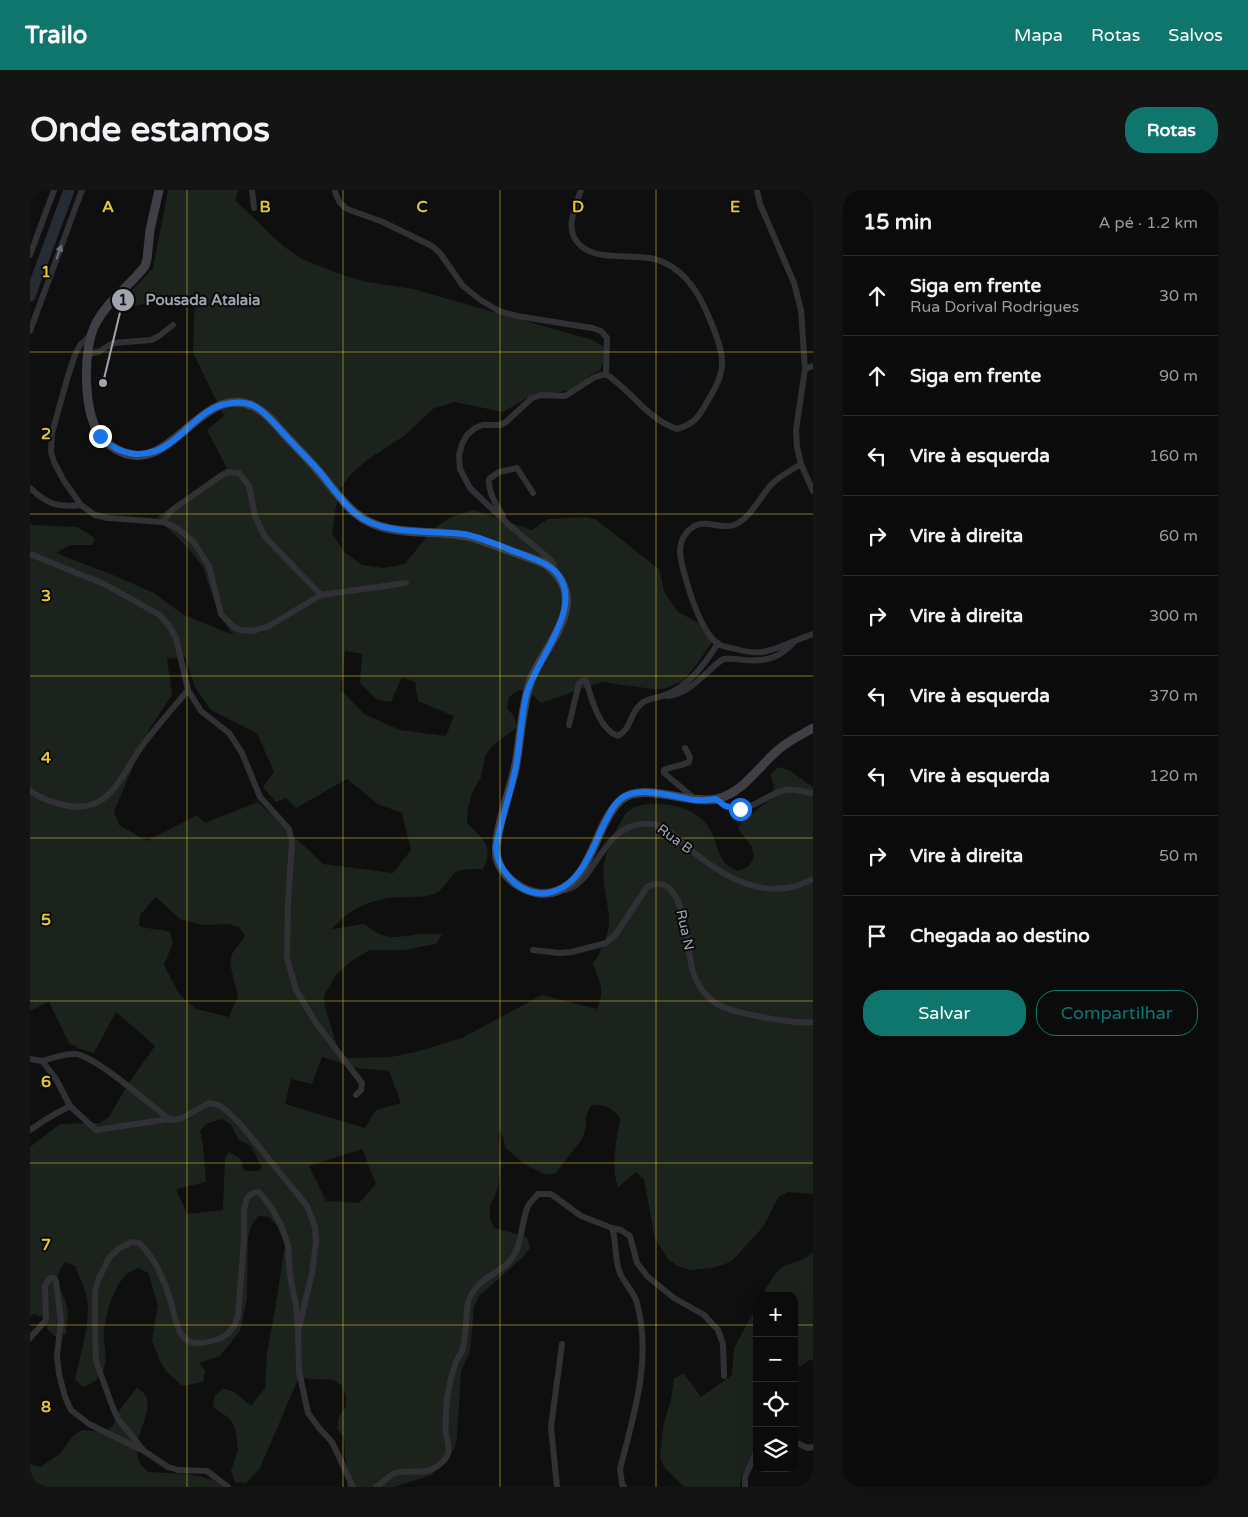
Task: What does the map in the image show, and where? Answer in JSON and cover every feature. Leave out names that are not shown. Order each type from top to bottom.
[{"type":"main road","points":[[159,190],[150,230],[145,266],[105,309],[90,336],[86,354],[86,381],[94,423],[100,436],[106,442],[123,452],[133,455],[146,454],[170,443],[207,411],[221,405],[246,403],[267,415],[349,507],[368,522],[403,530],[464,534],[534,559],[554,570],[561,579],[566,593],[565,612],[532,678],[526,696],[516,767],[496,847],[499,864],[516,884],[525,890],[541,894],[556,892],[572,881],[581,870],[609,814],[622,798],[634,793],[646,792],[696,800],[716,799],[727,796],[737,790],[780,748],[813,728]]},
{"type":"street","points":[[30,256],[54,190]]},
{"type":"street","points":[[30,331],[82,190]]},
{"type":"street","points":[[252,190],[254,208]]},
{"type":"street","points":[[335,190],[340,203],[347,209],[383,222],[432,246],[440,253],[462,286],[499,311],[601,331],[607,338],[606,374]]},
{"type":"street","points":[[581,190],[570,228],[573,237],[581,246],[590,251],[649,258],[663,262],[680,273],[693,287],[706,313],[718,342],[722,360],[721,374],[717,386],[700,415],[688,426],[678,429],[655,419],[627,390],[606,374]]},
{"type":"street","points":[[757,190],[760,204],[794,283],[801,310],[805,369],[796,430],[797,447],[801,464],[813,491]]},
{"type":"street","points":[[86,354],[96,353],[113,343],[151,340],[173,324]]},
{"type":"street","points":[[90,336],[80,345],[75,355],[52,433],[51,443],[54,462],[64,481],[81,505],[95,515],[108,518],[163,522],[177,528],[199,548],[210,566],[221,614],[234,627],[240,630],[253,631],[269,626],[321,596],[406,583]]},
{"type":"street","points":[[805,369],[813,366]]},
{"type":"street","points":[[554,570],[554,564],[551,560],[509,525],[470,488],[460,469],[459,455],[462,444],[475,428],[483,425],[500,425],[506,422],[532,398],[542,395],[564,396],[595,378],[606,374]]},
{"type":"street","points":[[801,464],[774,482],[754,507],[735,525],[725,527],[707,523],[696,526],[686,534],[682,541],[682,566],[691,597],[708,632],[718,644],[754,653],[765,652],[798,638],[813,634]]},
{"type":"street","points":[[509,525],[493,499],[489,479],[499,472],[517,468],[533,493]]},
{"type":"street","points":[[163,522],[172,510],[222,475],[229,472],[239,473],[249,486],[255,516],[265,536],[321,596]]},
{"type":"street","points":[[30,488],[40,498],[56,505],[67,507],[81,505]]},
{"type":"street","points":[[30,554],[104,584],[160,615],[170,626],[176,638],[188,690],[201,711],[229,733],[242,753],[260,797],[289,829],[292,842],[287,958],[296,990],[316,1023],[362,1083],[362,1090],[356,1095]]},
{"type":"street","points":[[569,725],[579,683],[584,680],[600,718],[612,734],[618,736],[626,732],[635,710],[641,703],[653,698],[678,696],[722,659],[732,658],[758,661],[773,658],[788,649],[798,638]]},
{"type":"street","points":[[665,696],[685,684],[698,671],[718,644]]},
{"type":"street","points":[[30,790],[36,796],[72,807],[103,801],[119,783],[154,731],[188,690]]},
{"type":"street","points":[[685,748],[690,757],[689,762],[664,770],[664,773],[696,800]]},
{"type":"street","points":[[716,799],[725,806],[740,809],[754,806],[784,790],[794,789],[813,793]]},
{"type":"street","name":"Rua B","points":[[556,892],[570,889],[579,884],[607,845],[622,830],[639,823],[654,824],[670,832],[706,862],[754,887],[768,889],[792,887],[813,879]]},
{"type":"street","name":"Rua N","points":[[533,950],[559,953],[572,952],[606,943],[616,934],[648,887],[660,884],[667,886],[671,890],[679,903],[684,918],[693,973],[705,994],[718,1004],[736,1010],[782,1020],[805,1023],[813,1022]]},
{"type":"street","points":[[36,1060],[65,1054],[77,1054],[87,1058],[108,1071],[169,1119]]},
{"type":"street","points":[[36,1060],[56,1079],[70,1106],[96,1130],[169,1119],[176,1120],[208,1103],[219,1105],[242,1126],[307,1206],[315,1227],[316,1242],[312,1273],[298,1332]]},
{"type":"street","points":[[30,1130],[70,1106]]},
{"type":"street","points":[[144,1451],[118,1419],[96,1361],[95,1292],[98,1280],[109,1258],[118,1249],[132,1242],[139,1243],[156,1262],[170,1298],[175,1325],[182,1336],[188,1341],[200,1343],[224,1337],[233,1329],[238,1318],[244,1240],[244,1210],[247,1198],[256,1192],[260,1194],[282,1225],[288,1244],[290,1276],[296,1306],[299,1371],[308,1412],[332,1442],[352,1487]]},
{"type":"street","points":[[376,1487],[396,1473],[408,1471],[416,1473],[427,1470],[438,1466],[446,1458],[449,1442],[446,1434],[447,1396],[456,1361],[462,1351],[468,1302],[475,1288],[514,1257],[520,1242],[528,1205],[538,1194],[551,1194],[582,1216],[621,1230],[630,1236],[637,1263],[648,1277],[674,1298],[704,1315],[718,1330],[723,1344],[724,1376]]},
{"type":"street","points":[[612,1228],[620,1273],[636,1301],[643,1353],[642,1371],[620,1469],[624,1487]]},
{"type":"street","points":[[30,1338],[46,1320],[45,1286],[50,1278],[53,1278],[56,1281],[62,1321],[57,1355],[59,1374],[65,1397],[71,1410],[89,1424],[144,1451],[168,1467],[178,1470],[207,1471],[228,1487]]},
{"type":"street","points":[[558,1487],[551,1426],[562,1344]]},
{"type":"street","points":[[798,1444],[808,1448],[813,1447]]},
{"type":"street","points":[[745,1487],[745,1476],[753,1459]]},
{"type":"shaded area","points":[[168,190],[239,190],[235,200],[283,246],[302,259],[345,276],[367,282],[413,289],[592,340],[605,347],[600,370],[592,374],[575,389],[534,394],[503,412],[455,402],[434,408],[404,436],[367,460],[351,474],[339,491],[332,533],[344,552],[362,565],[383,568],[405,564],[432,530],[451,517],[474,510],[532,530],[548,519],[584,517],[595,519],[659,569],[664,591],[677,611],[700,624],[712,642],[683,681],[663,689],[601,682],[541,703],[528,691],[518,690],[509,697],[507,708],[514,716],[517,727],[491,747],[485,756],[481,777],[473,791],[468,807],[467,823],[482,839],[487,849],[488,854],[483,869],[466,869],[456,872],[439,891],[431,895],[382,899],[364,905],[347,914],[332,929],[364,924],[377,933],[392,937],[428,934],[442,935],[436,944],[404,950],[370,950],[351,961],[335,976],[324,996],[325,1007],[338,1050],[345,1058],[391,1057],[416,1052],[462,1038],[542,995],[597,1009],[601,991],[593,964],[604,944],[609,922],[603,871],[604,864],[613,837],[627,812],[641,805],[660,804],[678,807],[693,813],[707,825],[723,860],[728,866],[738,871],[748,867],[754,857],[752,847],[738,829],[742,818],[746,819],[773,797],[774,785],[770,775],[778,767],[789,770],[813,787],[813,1194],[788,1192],[778,1197],[763,1227],[733,1260],[711,1268],[689,1270],[669,1260],[655,1239],[644,1179],[636,1172],[618,1187],[614,1162],[620,1118],[614,1111],[604,1106],[591,1105],[586,1116],[586,1128],[582,1139],[555,1174],[544,1174],[524,1164],[506,1148],[500,1128],[498,1137],[501,1163],[498,1187],[490,1207],[490,1219],[494,1228],[527,1237],[530,1248],[523,1257],[479,1296],[474,1307],[470,1352],[461,1371],[457,1438],[454,1449],[448,1459],[431,1475],[394,1487],[347,1487],[344,1437],[337,1429],[339,1417],[346,1407],[346,1396],[342,1386],[334,1380],[299,1377],[260,1468],[246,1483],[235,1482],[231,1471],[238,1450],[235,1427],[229,1418],[213,1407],[215,1396],[223,1388],[234,1392],[251,1406],[265,1388],[267,1352],[286,1246],[277,1226],[269,1217],[258,1216],[251,1226],[248,1238],[247,1298],[240,1331],[220,1356],[199,1363],[205,1371],[203,1382],[182,1386],[166,1371],[160,1361],[152,1340],[158,1305],[148,1273],[139,1268],[128,1273],[123,1278],[115,1292],[108,1309],[105,1326],[104,1368],[96,1380],[90,1384],[82,1387],[75,1379],[88,1318],[88,1308],[85,1291],[75,1266],[65,1262],[58,1276],[58,1282],[67,1306],[66,1334],[56,1337],[48,1330],[44,1318],[34,1314],[30,1316],[30,1147],[60,1124],[99,1123],[109,1117],[128,1084],[155,1046],[116,1012],[94,1053],[69,1043],[49,1002],[30,1011],[30,523],[33,525],[77,527],[95,538],[92,545],[70,545],[56,553],[154,593],[182,614],[233,635],[219,615],[203,567],[188,548],[157,517],[227,468],[207,430],[224,416],[193,353],[195,294],[113,310],[153,268]],"holes":[[[345,651],[362,654],[360,683],[376,699],[391,702],[402,677],[415,682],[418,701],[454,716],[446,736],[400,730],[364,714],[341,690]],[[185,657],[195,687],[211,710],[257,733],[274,772],[263,787],[276,802],[286,798],[296,808],[347,779],[378,804],[402,813],[411,850],[393,873],[323,864],[258,802],[205,823],[197,815],[147,841],[119,825],[114,811],[150,728],[172,695],[167,659]],[[156,897],[180,919],[203,925],[228,924],[239,927],[245,936],[232,954],[230,964],[238,996],[229,1017],[196,1009],[179,994],[164,965],[173,943],[170,932],[139,926],[140,915]],[[322,1057],[356,1068],[389,1071],[401,1103],[376,1110],[365,1128],[285,1104],[291,1079],[312,1084]],[[222,1119],[231,1125],[239,1140],[251,1146],[262,1168],[258,1171],[244,1171],[241,1159],[229,1152],[225,1158],[223,1210],[187,1214],[176,1189],[206,1182],[200,1131],[206,1124]],[[362,1149],[376,1184],[359,1203],[326,1201],[309,1166]]]},
{"type":"shaded area","points":[[813,1252],[813,1361],[811,1359],[798,1367],[798,1292],[764,1292],[781,1268]]},
{"type":"shaded area","points":[[753,1313],[753,1454],[741,1477],[740,1487],[684,1487],[664,1467],[660,1457],[664,1422],[671,1400],[674,1378],[684,1374],[701,1397],[732,1375],[734,1348]]},
{"type":"shaded area","points":[[137,1387],[146,1396],[148,1403],[137,1446],[137,1455],[141,1465],[148,1472],[177,1473],[207,1478],[223,1487],[30,1487],[30,1464],[40,1467],[60,1454],[73,1436],[82,1430],[105,1432],[113,1426],[117,1414]]},
{"type":"waterway","points":[[30,296],[69,190]]},
{"type":"place","name":"Pousada Atalaia","points":[[103,383]]},
{"type":"route","points":[[100,436],[123,452],[133,455],[146,454],[170,443],[207,411],[221,405],[246,403],[267,415],[342,500],[356,514],[368,522],[403,530],[464,534],[534,559],[554,570],[561,579],[566,593],[565,612],[532,678],[526,696],[516,767],[496,847],[499,864],[505,873],[525,890],[541,894],[556,892],[572,881],[592,851],[609,814],[622,798],[634,793],[646,792],[696,800],[716,799],[725,806],[740,809]]}]
